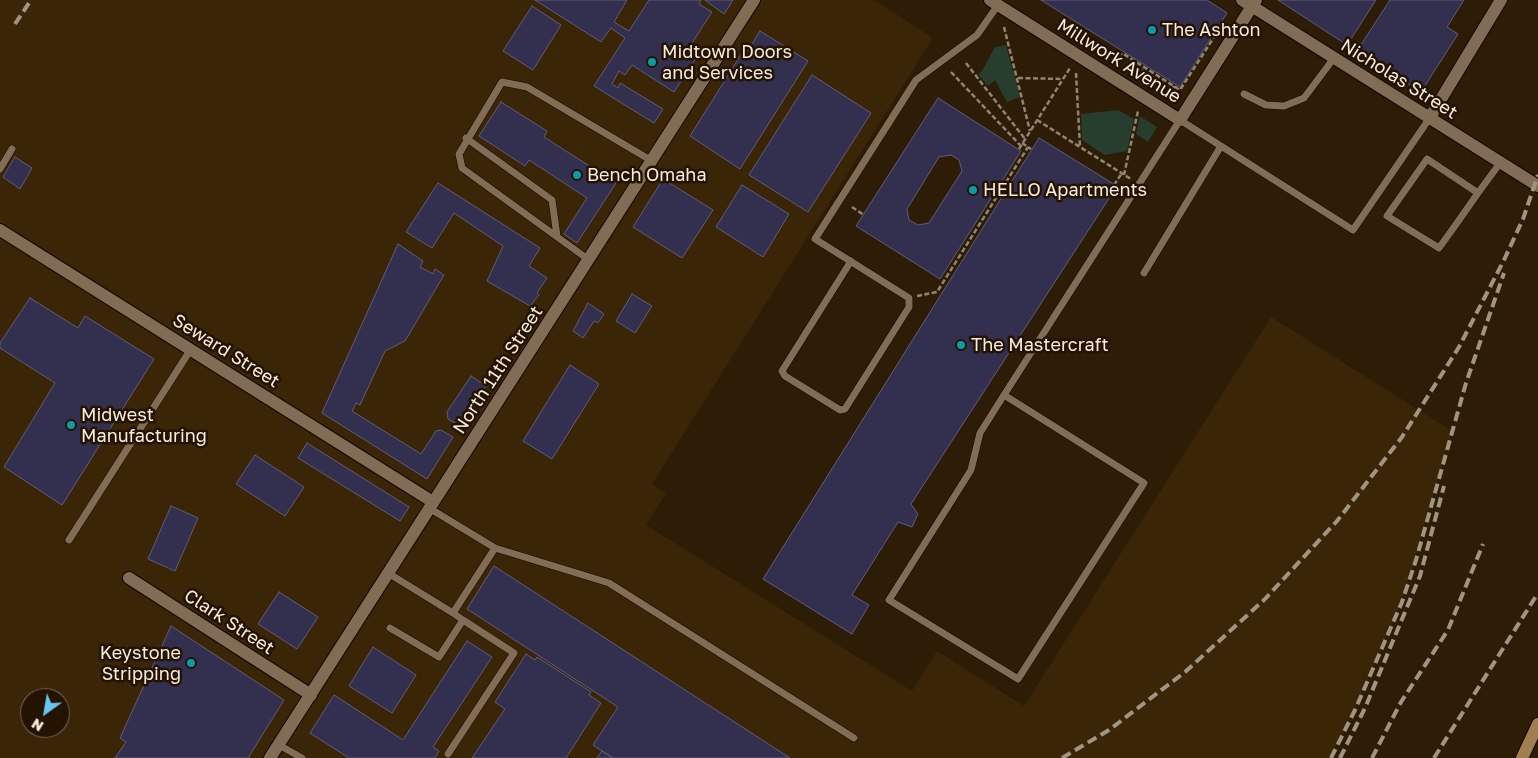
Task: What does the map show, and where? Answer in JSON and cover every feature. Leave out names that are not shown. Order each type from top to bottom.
[{"type":"main road","points":[[1522,758],[1538,724]]},
{"type":"street","name":"North 11th Street","points":[[270,758],[754,0]]},
{"type":"street","points":[[1429,118],[1501,0]]},
{"type":"street","name":"Millwork Avenue","points":[[997,2],[1180,120]]},
{"type":"street","points":[[1180,120],[1250,2]]},
{"type":"street","name":"Nicholas Street","points":[[1250,2],[1334,58],[1538,186]]},
{"type":"street","name":"Seward Street","points":[[0,230],[191,350],[431,505]]},
{"type":"street","name":"Clark Street","points":[[129,578],[310,695]]},
{"type":"lane","points":[[851,261],[782,371],[785,376],[840,410],[845,409],[908,307],[909,298],[851,261],[815,239],[916,80],[977,35],[997,2]]},
{"type":"lane","points":[[1244,94],[1266,105],[1284,106],[1304,98],[1334,58]]},
{"type":"lane","points":[[589,260],[462,168],[459,154],[466,138],[502,82],[527,86],[652,161]]},
{"type":"lane","points":[[1004,395],[1144,483],[1018,679],[889,600],[972,470],[980,433],[1004,395],[1180,120],[1353,230],[1429,118]]},
{"type":"lane","points":[[466,138],[552,200],[557,236]]},
{"type":"lane","points":[[1144,273],[1221,146]]},
{"type":"lane","points":[[0,169],[12,149]]},
{"type":"lane","points":[[1478,193],[1427,159],[1387,216],[1439,248],[1500,163]]},
{"type":"lane","points":[[70,540],[191,350]]},
{"type":"lane","points":[[431,505],[495,548],[609,583],[854,738]]},
{"type":"lane","points":[[453,612],[495,548]]},
{"type":"lane","points":[[388,573],[453,612],[514,653],[448,754]]},
{"type":"lane","points":[[390,628],[439,657],[463,620]]},
{"type":"lane","points":[[279,744],[302,758]]},
{"type":"path","points":[[1004,27],[1030,131]]},
{"type":"path","points":[[1119,57],[1122,53],[1180,90],[1218,31]]},
{"type":"path","points":[[1134,61],[1132,64],[1172,90],[1174,86]]},
{"type":"path","points":[[966,63],[1025,139]]},
{"type":"path","points":[[1020,146],[1070,68]]},
{"type":"path","points":[[909,298],[937,292],[1030,148],[1020,146],[951,72]]},
{"type":"path","points":[[1076,72],[1080,147]]},
{"type":"path","points":[[1018,78],[1063,79]]},
{"type":"path","points":[[1158,87],[1161,83]]},
{"type":"path","points":[[1114,185],[1123,174],[1138,111]]},
{"type":"path","points":[[1037,120],[1132,180]]},
{"type":"path","points":[[852,208],[864,214]]},
{"type":"shaded area","points":[[0,0],[874,0],[933,38],[652,484],[666,493],[646,525],[912,691],[937,651],[1024,706],[1271,317],[1452,431],[1402,602],[1355,710],[1330,758],[0,758]]},
{"type":"green space","points":[[1006,45],[1020,97],[1007,102],[995,80],[988,86],[978,74],[982,71],[995,47]]},
{"type":"green space","points":[[1118,110],[1134,119],[1127,151],[1105,155],[1082,140],[1081,114]]},
{"type":"green space","points":[[1140,116],[1157,127],[1148,142],[1136,134]]},
{"type":"building","name":"Midtown Doors and Services","points":[[535,0],[627,0],[614,22],[629,31],[649,0],[701,0],[699,4],[712,12],[685,54],[695,60],[674,92],[632,65],[625,75],[619,71],[612,84],[618,88],[620,83],[663,109],[654,123],[594,86],[625,38],[611,28],[601,42]]},
{"type":"building","points":[[705,0],[733,0],[724,14]]},
{"type":"building","name":"The Ashton","points":[[1041,0],[1207,0],[1227,13],[1180,87]]},
{"type":"building","points":[[1278,0],[1376,0],[1347,45]]},
{"type":"building","points":[[1390,0],[1464,0],[1447,27],[1458,34],[1421,92],[1357,51]]},
{"type":"building","points":[[532,6],[561,25],[533,70],[503,51]]},
{"type":"building","points":[[760,31],[808,61],[740,169],[690,136],[744,50],[747,52]]},
{"type":"building","points":[[812,75],[871,113],[808,212],[749,175]]},
{"type":"building","name":"HELLO Apartments","points":[[938,98],[1021,151],[940,279],[856,226]],"holes":[[[951,155],[959,160],[962,171],[929,223],[918,225],[909,220],[907,209],[939,157]]]},
{"type":"building","name":"Bench Omaha","points":[[501,102],[547,131],[544,137],[616,183],[577,243],[564,234],[587,198],[529,160],[525,166],[479,136]]},
{"type":"building","name":"The Mastercraft","points":[[1039,138],[1117,186],[911,504],[918,514],[912,527],[898,522],[852,595],[869,605],[852,634],[763,579]]},
{"type":"building","points":[[15,157],[32,168],[20,189],[3,177]]},
{"type":"building","points":[[663,179],[713,210],[682,258],[633,227]]},
{"type":"building","points":[[438,183],[540,248],[529,266],[547,278],[537,293],[539,295],[530,306],[487,281],[503,246],[454,213],[432,248],[406,232]]},
{"type":"building","points":[[742,185],[789,214],[763,257],[716,227]]},
{"type":"building","points":[[398,244],[423,261],[420,267],[433,274],[435,269],[444,275],[405,341],[385,351],[360,405],[356,403],[352,411],[421,454],[436,431],[441,430],[453,437],[427,479],[322,413]]},
{"type":"building","points":[[632,294],[652,306],[635,333],[616,321]]},
{"type":"building","name":"Midwest Manufacturing","points":[[30,298],[78,328],[85,316],[154,359],[62,505],[4,467],[55,383],[0,348],[0,343]]},
{"type":"building","points":[[588,303],[604,314],[598,323],[594,321],[583,338],[573,331]]},
{"type":"building","points":[[570,365],[599,384],[552,459],[523,441]]},
{"type":"building","points":[[471,376],[486,386],[460,426],[448,419],[447,412]]},
{"type":"building","points":[[307,443],[409,507],[400,521],[298,458]]},
{"type":"building","points":[[255,455],[304,487],[285,516],[236,484]]},
{"type":"building","points":[[171,506],[198,518],[175,571],[148,559]]},
{"type":"building","points":[[494,566],[790,758],[613,758],[593,745],[618,707],[467,609]]},
{"type":"building","points":[[279,592],[318,617],[297,649],[258,624]]},
{"type":"building","name":"Keystone Stripping","points":[[171,626],[284,700],[248,758],[115,758],[126,742],[120,738]]},
{"type":"building","points":[[467,641],[492,657],[433,747],[439,751],[435,758],[349,758],[310,733],[334,695],[403,740]]},
{"type":"building","points":[[373,647],[416,675],[392,713],[349,686]]},
{"type":"building","points":[[526,654],[535,660],[537,657],[591,692],[589,695],[601,703],[566,758],[472,758],[505,709],[495,702]]},
{"type":"building","points":[[602,751],[613,758],[597,758]]},
{"type":"railway","points":[[15,24],[31,0]]},
{"type":"railway","points":[[1062,758],[1109,730],[1185,672],[1264,600],[1337,521],[1402,437],[1459,347],[1523,219],[1538,175]]},
{"type":"railway","points":[[1331,758],[1355,710],[1402,602],[1416,560],[1466,383],[1504,273]]},
{"type":"railway","points":[[1340,758],[1365,708],[1420,576],[1444,486]]},
{"type":"railway","points":[[1372,758],[1401,702],[1448,630],[1483,544]]},
{"type":"railway","points":[[1434,758],[1538,593]]},
{"type":"place","name":"The Ashton","points":[[1152,30]]},
{"type":"place","name":"Midtown Doors and Services","points":[[652,62]]},
{"type":"place","name":"Bench Omaha","points":[[577,175]]},
{"type":"place","name":"HELLO Apartments","points":[[973,190]]},
{"type":"place","name":"The Mastercraft","points":[[961,345]]},
{"type":"place","name":"Midwest Manufacturing","points":[[71,425]]},
{"type":"place","name":"Keystone Stripping","points":[[191,663]]}]
